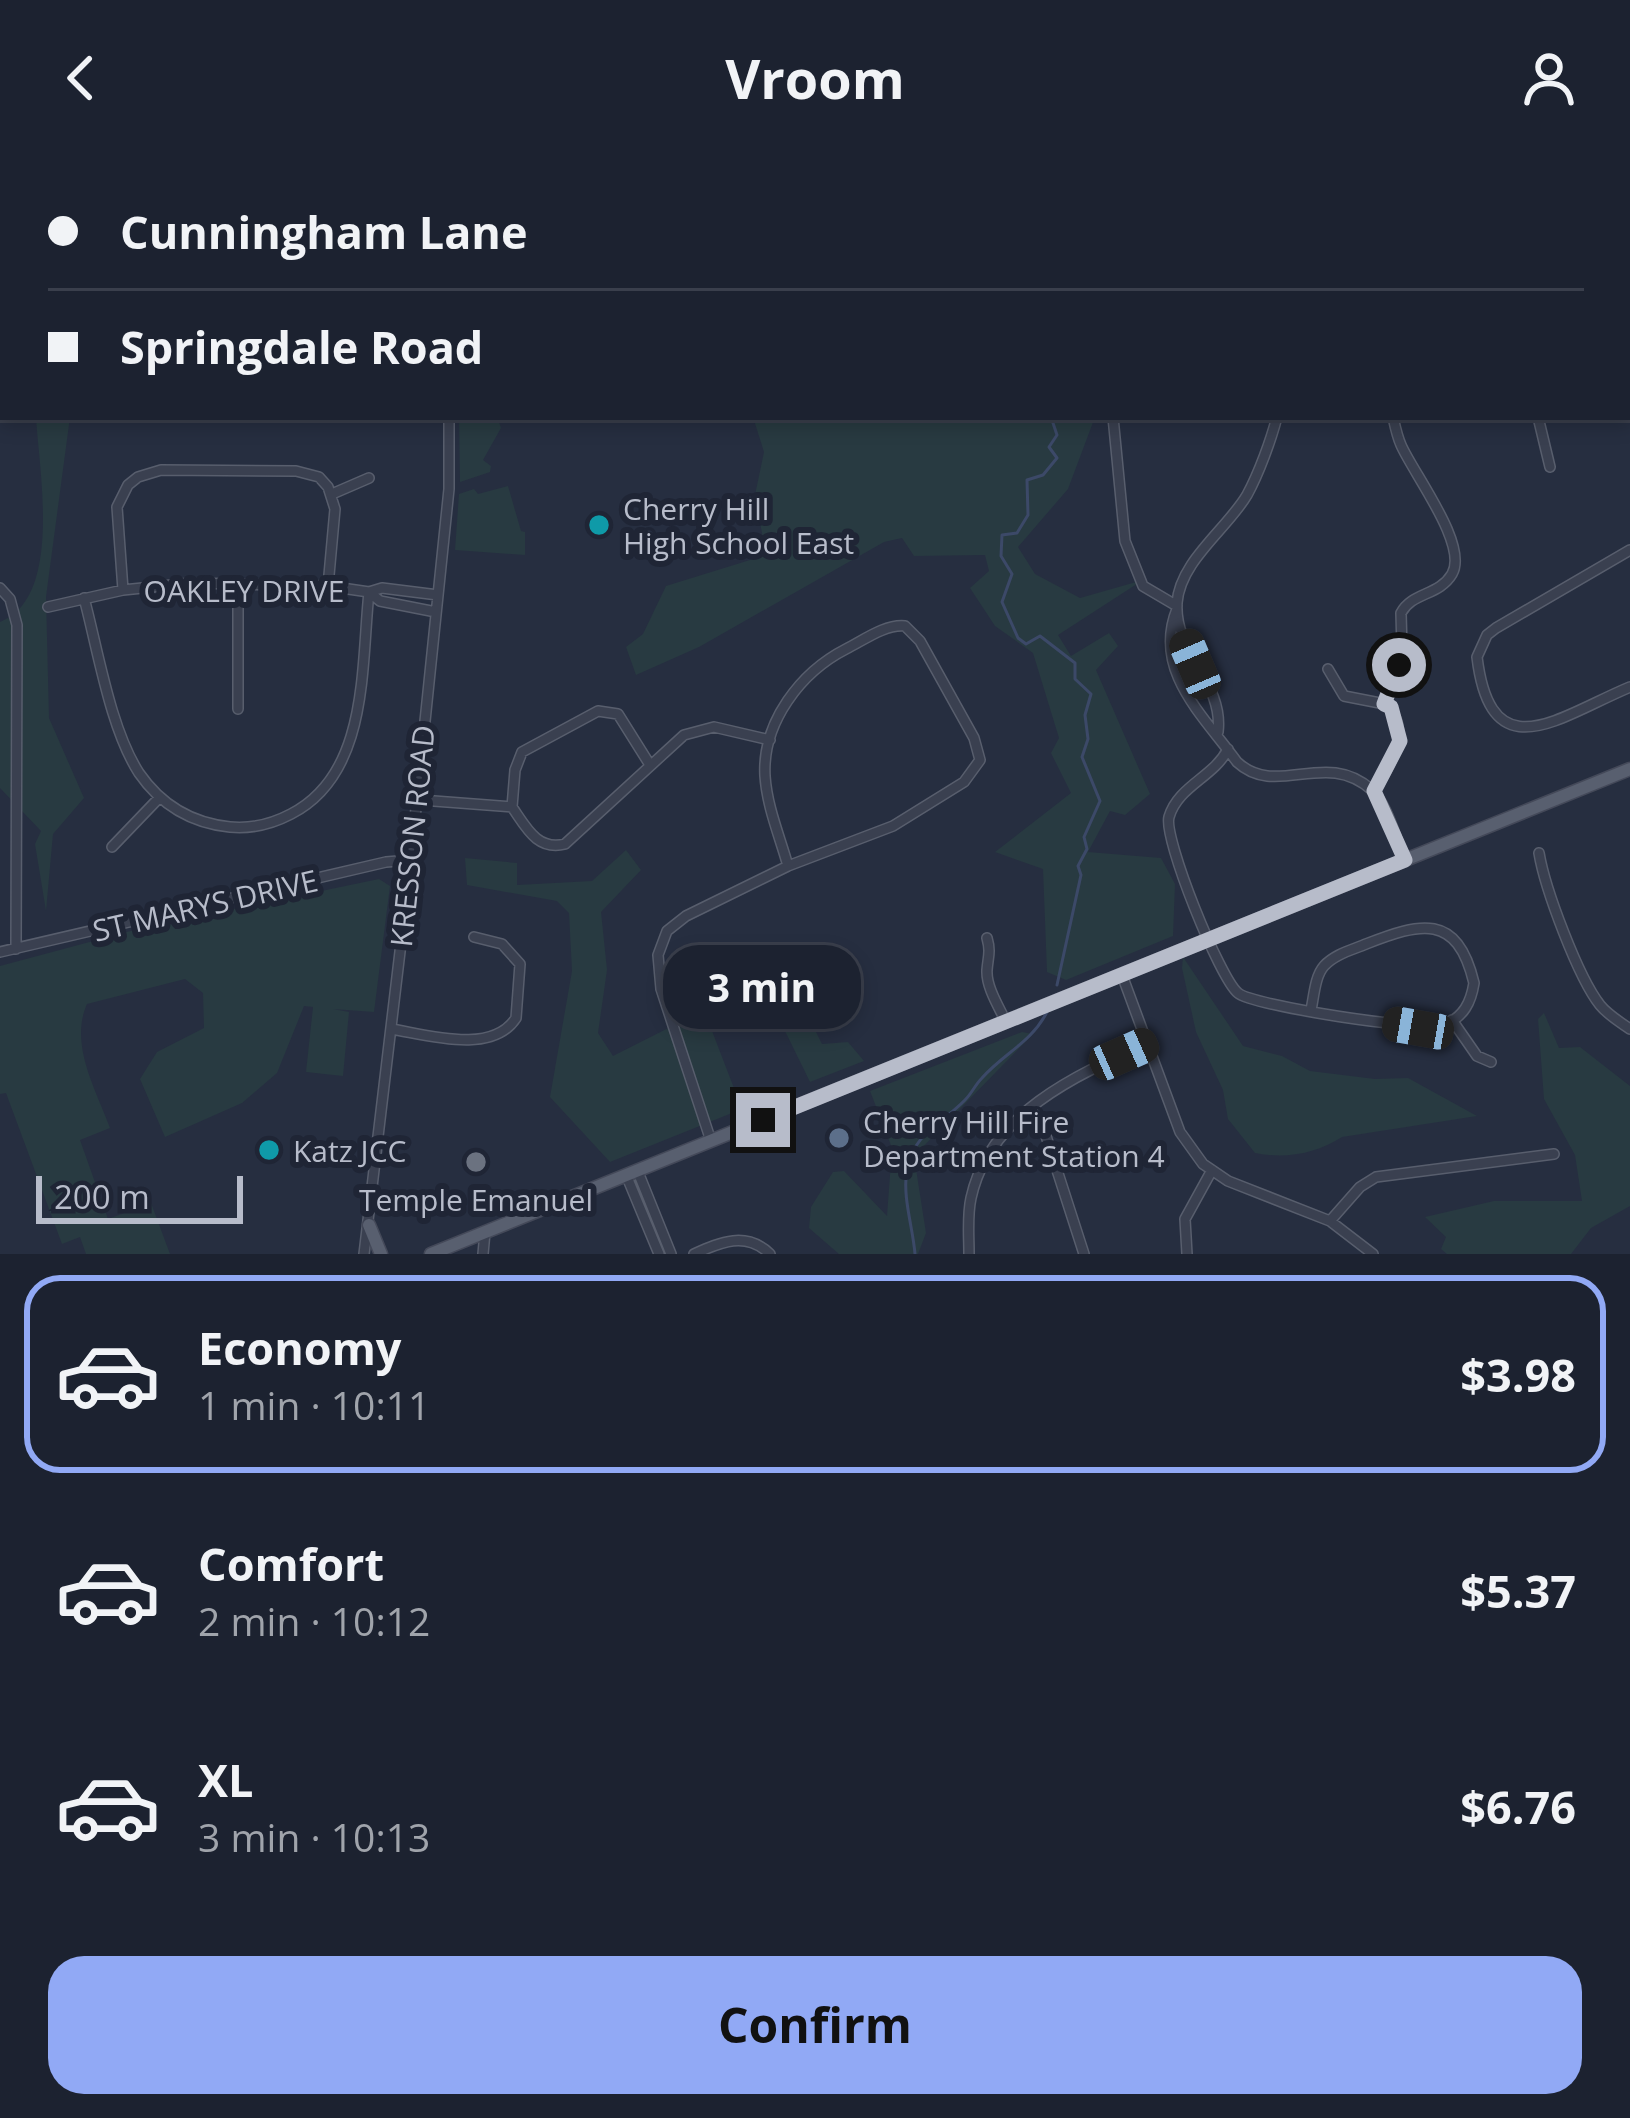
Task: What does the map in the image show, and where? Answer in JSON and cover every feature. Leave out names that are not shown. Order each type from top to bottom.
[{"type":"main road","points":[[431,1254],[1630,769]]},
{"type":"main road","points":[[369,1225],[381,1254]]},
{"type":"street","name":"KRESSON ROAD","points":[[364,1254],[449,489],[448,420]]},
{"type":"street","points":[[1113,420],[1125,541],[1143,586],[1177,607],[1195,664],[1217,700],[1218,732]]},
{"type":"street","points":[[1276,420],[1248,493],[1181,584],[1171,625],[1177,682],[1208,725],[1255,776],[1324,770],[1374,791],[1405,860]]},
{"type":"street","points":[[1384,704],[1402,650],[1401,613],[1413,598],[1436,592],[1453,574],[1456,559],[1440,514],[1400,444],[1394,420]]},
{"type":"street","points":[[1539,420],[1550,467]]},
{"type":"street","points":[[123,590],[117,507],[128,485],[160,470],[296,471],[319,477],[332,494],[335,509],[328,586]]},
{"type":"street","points":[[332,494],[369,478]]},
{"type":"street","points":[[1630,550],[1496,628],[1487,635],[1478,655],[1493,711],[1505,724],[1520,729],[1630,687]]},
{"type":"street","name":"OAKLEY DRIVE","points":[[49,607],[123,590],[191,583],[328,586],[369,592]]},
{"type":"street","points":[[238,585],[238,709]]},
{"type":"street","points":[[0,588],[10,599],[17,626],[16,949]]},
{"type":"street","points":[[369,592],[382,588],[438,595]]},
{"type":"street","points":[[369,592],[380,601],[436,612]]},
{"type":"street","points":[[84,598],[131,760],[160,798],[196,821],[240,828],[267,825],[318,798],[338,770],[353,731],[369,592]]},
{"type":"street","points":[[711,1141],[661,989],[657,970],[662,942],[686,916],[788,866],[892,826],[964,782],[978,768],[980,752],[912,630],[898,625],[824,661],[790,696],[770,740],[765,776],[788,866]]},
{"type":"street","points":[[1328,669],[1344,696],[1391,707],[1400,741],[1374,791]]},
{"type":"street","points":[[650,764],[618,714],[598,711],[522,752],[515,770],[512,807],[537,841],[565,844],[684,735],[704,728],[730,728],[770,740]]},
{"type":"street","points":[[1228,749],[1216,767],[1180,797],[1167,822],[1178,866],[1236,992],[1248,1000],[1418,1028],[1452,1020],[1471,1000],[1472,973],[1450,937],[1437,928],[1420,926],[1333,958],[1320,970],[1311,1010]]},
{"type":"street","points":[[112,847],[160,798]]},
{"type":"street","points":[[434,801],[512,807]]},
{"type":"street","points":[[1539,854],[1594,995],[1605,1011],[1630,1029]]},
{"type":"street","name":"ST MARYS DRIVE","points":[[0,952],[411,860]]},
{"type":"street","points":[[391,1029],[484,1039],[512,1025],[520,964],[502,944],[474,937]]},
{"type":"street","points":[[987,938],[992,956],[987,970],[990,987],[1006,1022]]},
{"type":"street","points":[[1122,975],[1191,1151],[1228,1181],[1330,1221],[1373,1254]]},
{"type":"street","points":[[1452,1020],[1477,1056],[1491,1062]]},
{"type":"street","points":[[969,1254],[968,1213],[979,1174],[999,1140],[1028,1110],[1068,1080],[1146,1044]]},
{"type":"street","points":[[1028,1110],[1046,1136],[1084,1254]]},
{"type":"street","points":[[1330,1221],[1360,1187],[1376,1177],[1554,1154]]},
{"type":"street","points":[[1187,1254],[1184,1219],[1212,1171]]},
{"type":"street","points":[[633,1175],[659,1254]]},
{"type":"street","points":[[633,1175],[671,1254]]},
{"type":"street","points":[[483,1254],[485,1232]]},
{"type":"street","points":[[694,1254],[733,1240],[755,1243],[770,1254]]},
{"type":"shaded area","points":[[36,420],[70,420],[46,597],[49,718],[84,798],[53,834],[46,911],[35,844],[41,831],[0,788],[0,622],[20,609],[33,587],[40,561],[43,499]]},
{"type":"shaded area","points":[[459,420],[498,420],[501,428],[483,460],[491,466],[490,472],[460,482]]},
{"type":"shaded area","points":[[754,420],[1094,420],[1068,489],[1018,547],[1035,574],[1080,598],[1143,580],[1058,635],[1071,656],[1109,633],[1118,646],[1096,670],[1150,794],[1125,815],[1110,811],[1088,852],[1161,858],[1175,884],[1173,936],[1066,980],[1047,972],[1043,869],[995,852],[1071,793],[1051,753],[1059,738],[1033,653],[995,626],[970,588],[989,571],[985,555],[914,556],[902,538],[884,542],[699,647],[636,675],[626,647],[643,634],[666,586],[750,560],[764,544],[755,495],[764,452]]},
{"type":"shaded area","points":[[508,486],[525,532],[525,555],[455,550],[459,494]]},
{"type":"shaded area","points":[[626,850],[641,870],[601,912],[607,970],[598,1033],[613,1056],[704,1010],[742,1109],[610,1162],[550,1097],[572,971],[569,913],[557,901],[467,885],[465,858],[517,863],[517,885],[592,881]]},
{"type":"shaded area","points":[[379,879],[390,886],[374,1012],[333,1009],[349,1012],[343,1076],[306,1072],[313,1007],[304,1006],[277,1073],[242,1103],[165,1137],[140,1079],[157,1052],[204,1028],[203,993],[185,979],[87,1004],[82,1019],[83,1051],[110,1128],[80,1140],[108,1219],[151,1203],[170,1254],[86,1254],[80,1237],[62,1244],[6,1093],[0,1094],[0,966],[138,929]]},
{"type":"shaded area","points":[[745,943],[763,959],[790,944],[799,959],[785,970],[822,1044],[848,1042],[864,1061],[810,1082],[761,982],[737,990],[729,964]]},
{"type":"shaded area","points":[[1183,957],[1243,1046],[1282,1056],[1310,1071],[1408,1078],[1477,1116],[1342,1137],[1300,1154],[1255,1153],[1228,1119],[1223,1090],[1196,1032]]},
{"type":"shaded area","points":[[1544,1013],[1559,1048],[1580,1047],[1630,1086],[1630,1206],[1591,1228],[1571,1254],[1447,1254],[1441,1249],[1446,1237],[1425,1217],[1494,1201],[1582,1201],[1575,1155],[1544,1099],[1538,1019]]},
{"type":"shaded area","points":[[1022,1032],[1033,1034],[914,1156],[926,1233],[918,1254],[839,1254],[809,1228],[811,1207],[833,1172],[844,1171],[887,1216],[892,1148],[870,1091]]},
{"type":"waterway","points":[[1052,420],[1057,435],[1049,447],[1057,458],[1043,475],[1027,480],[1028,515],[1017,533],[1002,535],[1001,556],[1012,574],[1002,602],[1018,638],[1026,644],[1040,636],[1075,663],[1075,679],[1091,694],[1082,757],[1100,801],[1084,837],[1087,849],[1078,866],[1081,875],[1057,985]]},
{"type":"waterway","points":[[915,1254],[906,1180],[915,1147],[1033,1032],[1047,1012]]},
{"type":"place","name":"Cherry Hill High School East","points":[[599,525]]},
{"type":"place","name":"Cherry Hill Fire Department Station 4","points":[[839,1138]]},
{"type":"place","name":"Katz JCC","points":[[269,1150]]},
{"type":"place","name":"Temple Emanuel","points":[[476,1162]]},
{"type":"route","points":[[763,1120],[1405,860],[1374,791],[1400,741],[1391,707],[1384,704],[1399,665]]}]
